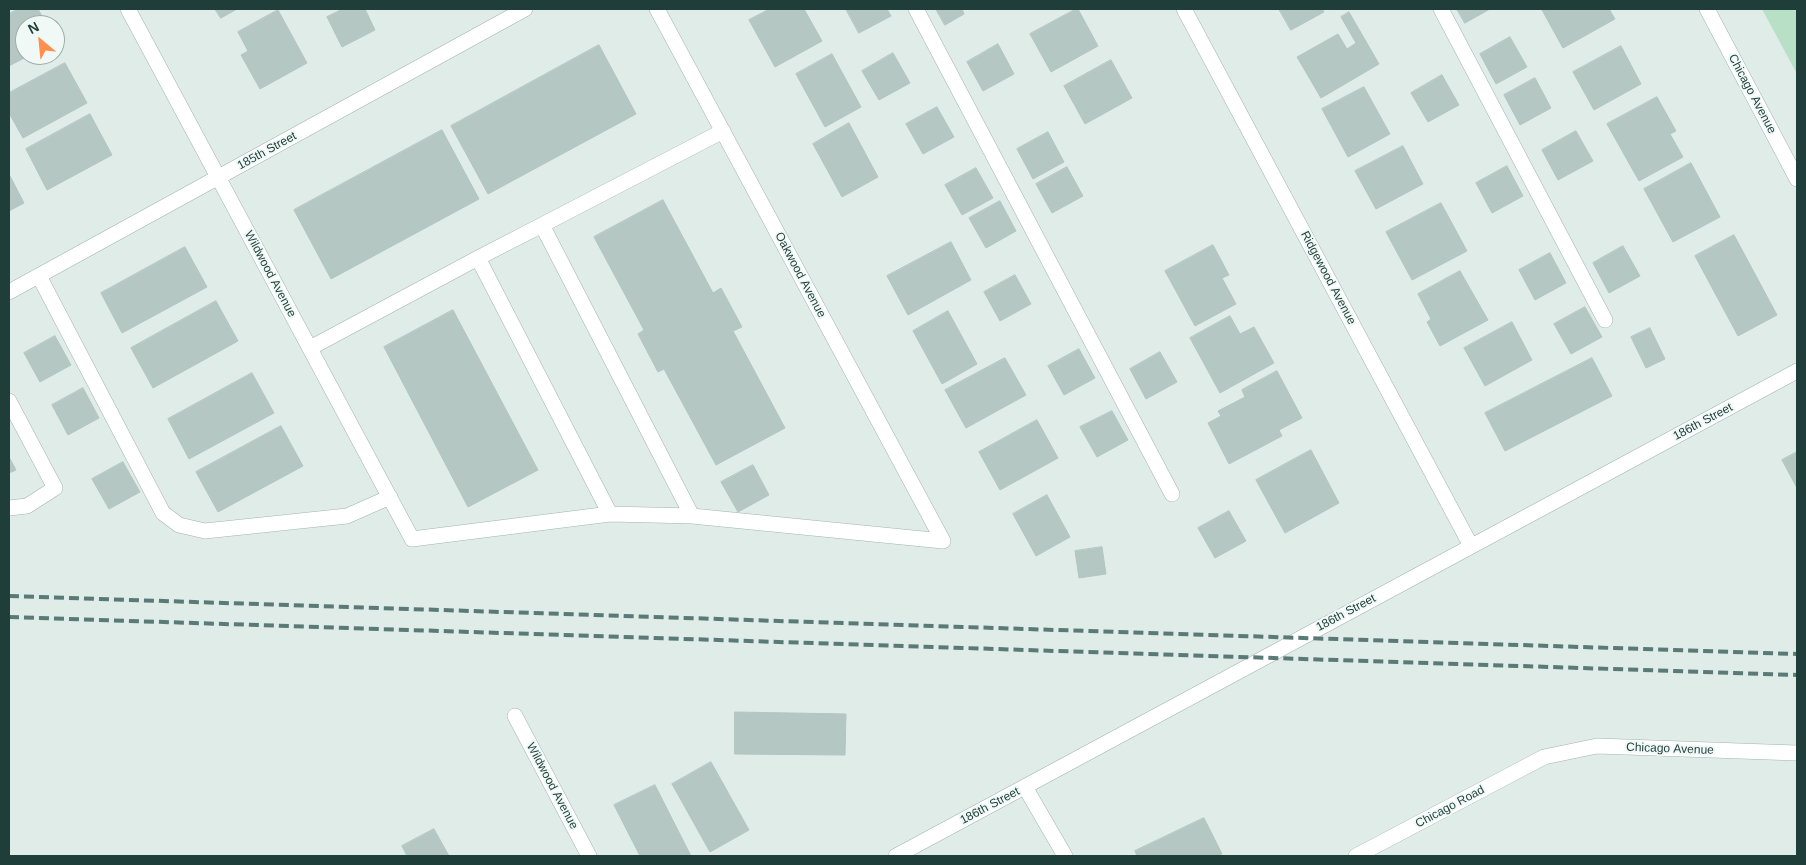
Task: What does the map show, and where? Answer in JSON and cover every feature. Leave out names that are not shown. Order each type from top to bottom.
[{"type":"street","name":"Wildwood Avenue","points":[[128,9],[412,539],[610,514]]},
{"type":"street","name":"185th Street","points":[[9,292],[524,9]]},
{"type":"street","name":"Oakwood Avenue","points":[[657,9],[943,541],[692,516]]},
{"type":"street","points":[[916,9],[1172,494]]},
{"type":"street","name":"Ridgewood Avenue","points":[[1184,9],[1471,546]]},
{"type":"street","points":[[1441,9],[1605,320]]},
{"type":"street","name":"Chicago Avenue","points":[[1706,9],[1797,179]]},
{"type":"street","points":[[310,348],[478,258],[723,131]]},
{"type":"street","points":[[478,258],[610,514],[692,516],[542,226]]},
{"type":"street","points":[[40,276],[163,513],[178,525],[204,531],[347,516],[390,497]]},
{"type":"street","name":"186th Street","points":[[896,856],[1797,371]]},
{"type":"street","points":[[9,401],[56,488],[27,506],[9,508]]},
{"type":"street","name":"Wildwood Avenue","points":[[515,716],[589,856]]},
{"type":"street","name":"Chicago Avenue","points":[[1544,757],[1596,746],[1797,753]]},
{"type":"street","name":"Chicago Road","points":[[1356,856],[1544,757]]},
{"type":"street","points":[[1025,787],[1064,856]]},
{"type":"green space","points":[[1762,9],[1797,9],[1797,74]]},
{"type":"building","points":[[18,9],[38,9],[41,15],[15,15],[15,63],[9,66],[9,14]]},
{"type":"building","points":[[215,9],[237,9],[221,18]]},
{"type":"building","points":[[343,9],[365,9],[375,30],[342,47],[327,17]]},
{"type":"building","points":[[770,9],[804,9],[822,41],[775,67],[749,20]]},
{"type":"building","points":[[846,9],[887,9],[891,16],[859,33]]},
{"type":"building","points":[[936,9],[962,9],[964,14],[945,25]]},
{"type":"building","points":[[1078,9],[1098,46],[1051,72],[1030,34]]},
{"type":"building","points":[[1279,9],[1322,9],[1324,12],[1291,30]]},
{"type":"building","points":[[1457,9],[1490,9],[1465,23]]},
{"type":"building","points":[[1609,9],[1615,19],[1563,48],[1542,10]]},
{"type":"building","points":[[278,10],[307,63],[260,89],[241,55],[248,51],[238,32]]},
{"type":"building","points":[[1349,12],[1379,64],[1321,98],[1297,57],[1338,34],[1347,49],[1356,43],[1341,17]]},
{"type":"building","points":[[1510,37],[1527,67],[1496,84],[1480,54]]},
{"type":"building","points":[[998,44],[1014,74],[983,91],[967,62]]},
{"type":"building","points":[[599,45],[636,114],[488,194],[451,126]]},
{"type":"building","points":[[1621,46],[1641,84],[1594,110],[1573,72]]},
{"type":"building","points":[[893,53],[910,83],[879,100],[862,71]]},
{"type":"building","points":[[832,54],[861,107],[825,127],[796,74]]},
{"type":"building","points":[[1111,60],[1132,98],[1085,124],[1064,86]]},
{"type":"building","points":[[65,63],[87,103],[23,138],[9,113],[9,93],[61,65],[65,65]]},
{"type":"building","points":[[1442,75],[1459,105],[1428,122],[1411,93]]},
{"type":"building","points":[[1535,78],[1551,108],[1520,125],[1504,95]]},
{"type":"building","points":[[1364,87],[1390,134],[1348,157],[1322,109]]},
{"type":"building","points":[[1657,97],[1676,131],[1670,134],[1683,157],[1639,181],[1607,124]]},
{"type":"building","points":[[937,107],[954,137],[923,154],[906,124]]},
{"type":"building","points":[[90,114],[112,155],[47,190],[26,149]]},
{"type":"building","points":[[849,123],[878,177],[842,197],[813,144]]},
{"type":"building","points":[[442,130],[479,199],[331,279],[294,210]]},
{"type":"building","points":[[1576,131],[1593,161],[1558,180],[1542,150]]},
{"type":"building","points":[[1048,132],[1064,162],[1033,179],[1017,149]]},
{"type":"building","points":[[1403,146],[1423,184],[1376,209],[1355,171]]},
{"type":"building","points":[[1691,163],[1720,217],[1673,242],[1644,189]]},
{"type":"building","points":[[1507,166],[1523,196],[1492,213],[1476,183]]},
{"type":"building","points":[[1067,167],[1083,196],[1052,213],[1036,184]]},
{"type":"building","points":[[976,168],[993,198],[962,215],[945,185]]},
{"type":"building","points":[[9,174],[24,203],[9,211]]},
{"type":"building","points":[[663,200],[713,293],[721,288],[742,327],[733,331],[785,428],[716,465],[664,369],[658,372],[638,334],[644,330],[594,237]]},
{"type":"building","points":[[1000,201],[1016,231],[986,248],[969,218]]},
{"type":"building","points":[[1441,203],[1467,251],[1412,280],[1386,232]]},
{"type":"building","points":[[1734,235],[1777,315],[1738,336],[1695,256]]},
{"type":"building","points":[[951,242],[971,280],[908,315],[887,276]]},
{"type":"building","points":[[1213,245],[1229,275],[1222,278],[1236,304],[1195,326],[1165,271]]},
{"type":"building","points":[[1623,246],[1640,276],[1609,293],[1593,263]]},
{"type":"building","points":[[185,247],[207,287],[122,333],[101,293]]},
{"type":"building","points":[[1550,253],[1566,283],[1535,300],[1519,270]]},
{"type":"building","points":[[1460,271],[1488,320],[1440,346],[1427,322],[1431,319],[1418,294]]},
{"type":"building","points":[[1015,275],[1031,304],[1000,321],[984,292]]},
{"type":"building","points":[[216,301],[238,341],[153,388],[131,348]]},
{"type":"building","points":[[1585,307],[1602,337],[1571,354],[1554,324]]},
{"type":"building","points":[[453,310],[538,470],[468,507],[384,347]]},
{"type":"building","points":[[948,311],[977,364],[942,384],[913,331]]},
{"type":"building","points":[[1230,316],[1240,334],[1254,327],[1274,363],[1220,393],[1190,338]]},
{"type":"building","points":[[1512,322],[1532,360],[1485,386],[1464,348]]},
{"type":"building","points":[[1650,328],[1665,359],[1646,368],[1631,337]]},
{"type":"building","points":[[55,336],[71,365],[40,382],[24,353]]},
{"type":"building","points":[[1079,349],[1095,378],[1064,395],[1048,366]]},
{"type":"building","points":[[1160,352],[1177,382],[1146,399],[1130,369]]},
{"type":"building","points":[[1005,358],[1026,395],[966,428],[945,390]]},
{"type":"building","points":[[1592,358],[1612,396],[1505,451],[1485,413]]},
{"type":"building","points":[[1277,371],[1302,418],[1279,430],[1282,436],[1229,464],[1208,423],[1221,416],[1218,411],[1245,397],[1242,390]]},
{"type":"building","points":[[252,373],[274,413],[189,459],[168,419]]},
{"type":"building","points":[[83,388],[99,418],[68,435],[52,405]]},
{"type":"building","points":[[1112,411],[1128,440],[1097,457],[1080,427]]},
{"type":"building","points":[[1037,420],[1058,458],[1000,490],[979,452]]},
{"type":"building","points":[[281,426],[303,466],[218,512],[196,472]]},
{"type":"building","points":[[1311,450],[1339,503],[1285,533],[1256,480]]},
{"type":"building","points":[[1797,452],[1797,488],[1782,460]]},
{"type":"building","points":[[9,457],[16,470],[9,473]]},
{"type":"building","points":[[123,462],[140,492],[109,509],[92,479]]},
{"type":"building","points":[[753,465],[769,495],[738,512],[721,482]]},
{"type":"building","points":[[1047,495],[1070,537],[1036,556],[1013,514]]},
{"type":"building","points":[[1229,511],[1246,541],[1215,558],[1198,528]]},
{"type":"building","points":[[1102,547],[1106,574],[1079,578],[1075,551]]},
{"type":"building","points":[[735,712],[846,714],[845,755],[735,754]]},
{"type":"building","points":[[711,762],[749,830],[710,852],[672,784]]},
{"type":"building","points":[[655,785],[691,856],[640,856],[614,805]]},
{"type":"building","points":[[1204,818],[1222,854],[1216,856],[1137,856],[1135,851]]},
{"type":"building","points":[[434,829],[449,856],[407,856],[402,846]]},
{"type":"railway","points":[[9,596],[1797,654]]},
{"type":"railway","points":[[9,617],[1797,675]]}]
